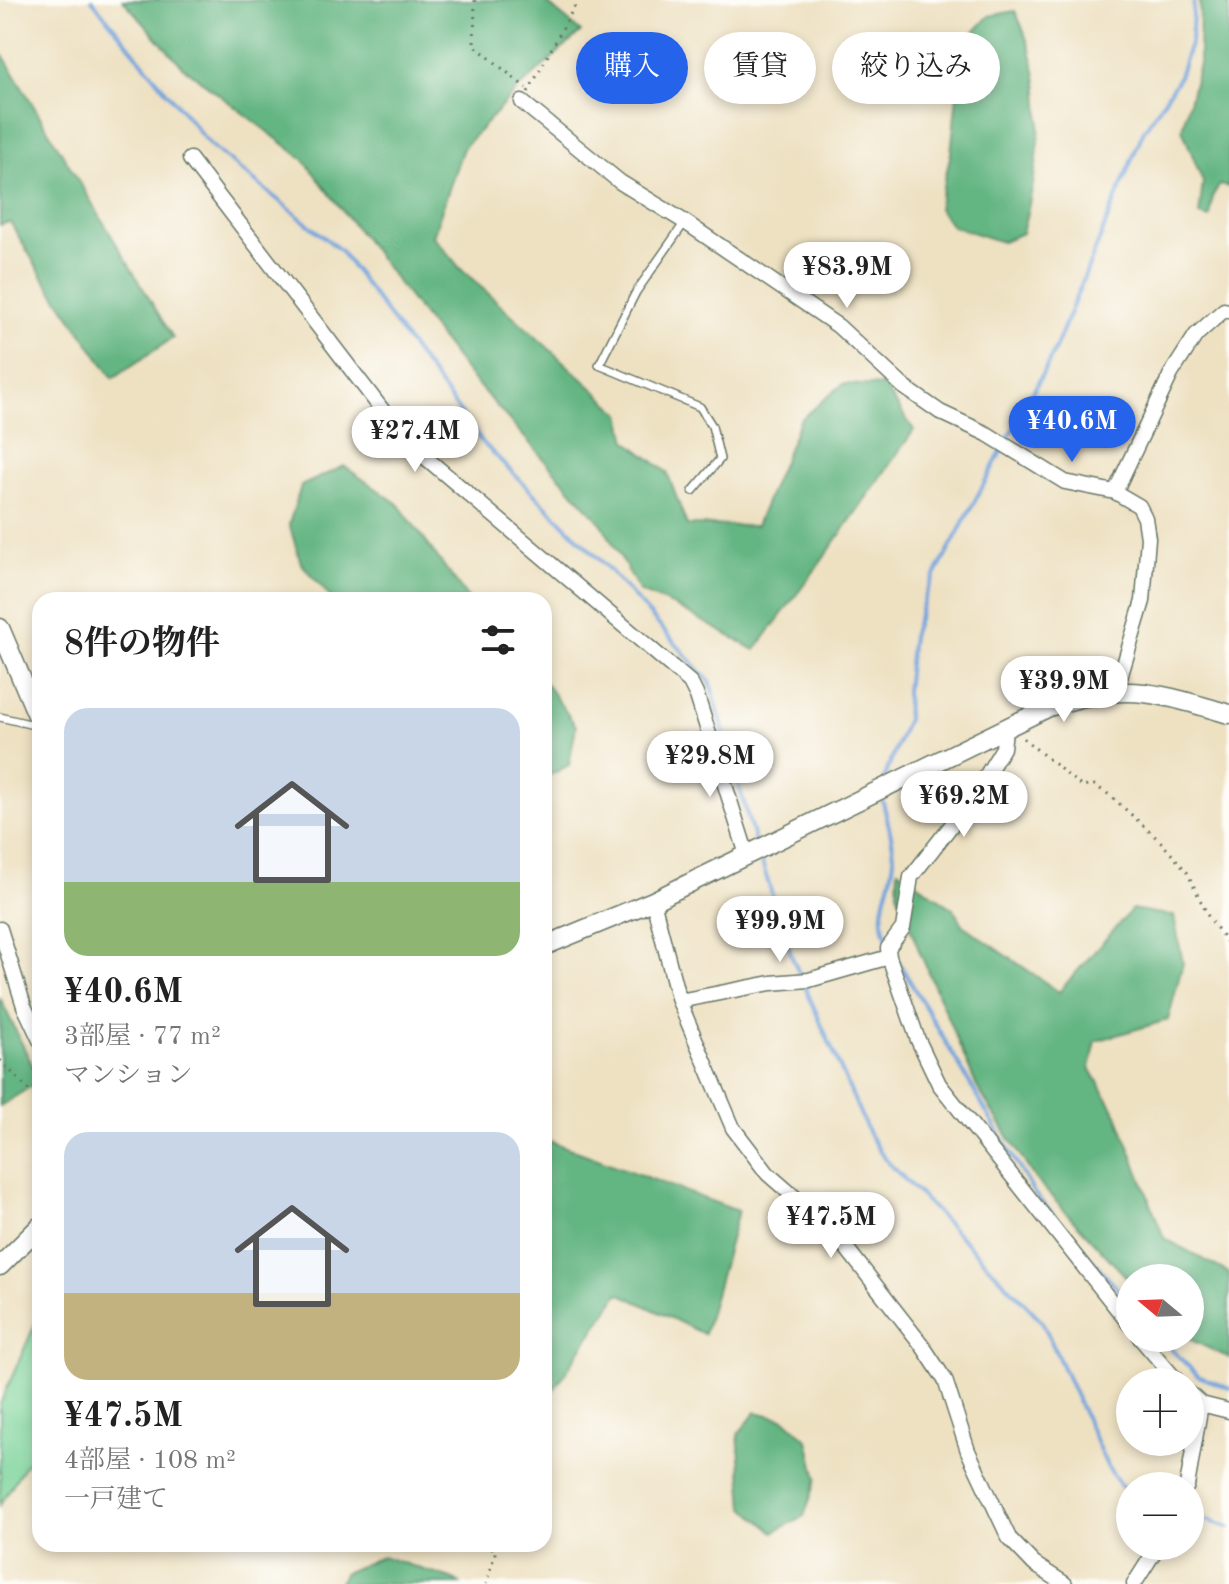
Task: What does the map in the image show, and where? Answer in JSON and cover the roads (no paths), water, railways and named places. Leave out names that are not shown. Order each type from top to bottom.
[{"type":"street","points":[[522,102],[620,182],[685,222],[838,326],[904,387],[940,412],[987,434],[1065,482],[1115,492],[1139,506],[1145,518],[1148,538],[1143,601],[1116,691]]},
{"type":"street","points":[[190,159],[406,441],[690,682],[754,852]]},
{"type":"street","points":[[1115,492],[1171,374],[1196,335],[1224,310],[1229,311]]},
{"type":"street","points":[[0,628],[32,706]]},
{"type":"street","points":[[552,943],[653,901],[1049,707],[1082,696],[1116,691],[1160,694],[1229,714]]},
{"type":"street","points":[[679,1001],[771,983],[809,980],[891,947],[903,928],[911,877],[972,799],[1003,748],[1008,729]]},
{"type":"street","points":[[653,901],[679,1001],[733,1128],[768,1174],[823,1222],[844,1245],[922,1345],[945,1380],[968,1451],[1009,1538],[1034,1564],[1065,1584]]},
{"type":"street","points":[[0,929],[32,1023]]},
{"type":"street","points":[[891,947],[918,1040],[939,1084],[1116,1307]]},
{"type":"street","points":[[0,1266],[32,1234]]},
{"type":"street","points":[[1152,1352],[1166,1368]]},
{"type":"street","points":[[1204,1402],[1229,1411]]},
{"type":"street","points":[[1134,1584],[1149,1560]]},
{"type":"lane","points":[[685,222],[636,292],[599,365],[700,407],[712,426],[720,459],[693,491]]},
{"type":"lane","points":[[0,717],[32,723]]},
{"type":"waterway","points":[[92,0],[210,145],[340,250],[482,442],[605,565],[710,682],[754,839]]},
{"type":"waterway","points":[[884,779],[907,719],[906,691],[912,636],[928,589],[1053,354],[1143,132],[1178,79],[1191,41],[1194,0]]},
{"type":"waterway","points":[[883,802],[894,859],[883,909],[888,940]]},
{"type":"waterway","points":[[762,863],[792,957],[869,1134],[884,1158],[1042,1321],[1107,1466],[1116,1479]]},
{"type":"waterway","points":[[897,959],[1034,1193],[1116,1287]]},
{"type":"waterway","points":[[1174,1352],[1198,1376],[1229,1388]]},
{"type":"waterway","points":[[1204,1519],[1229,1527]]}]
